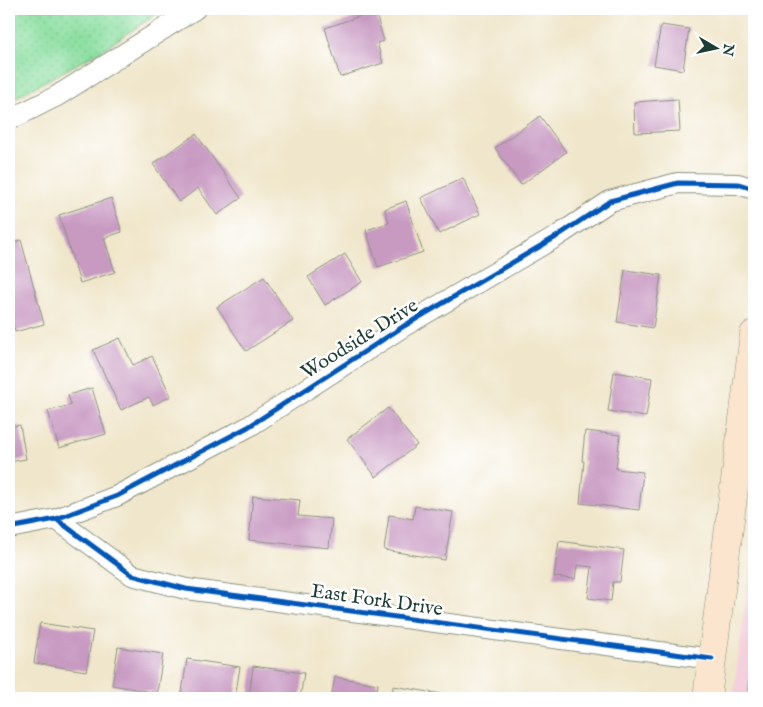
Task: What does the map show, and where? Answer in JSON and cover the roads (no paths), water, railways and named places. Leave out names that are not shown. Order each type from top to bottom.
[{"type":"main road","points":[[706,698],[754,334]]},
{"type":"street","points":[[9,120],[57,96],[195,9]]},
{"type":"street","name":"Woodside Drive","points":[[9,528],[56,518],[117,496],[248,427],[404,326],[556,237],[610,201],[678,183],[738,184],[754,189]]},
{"type":"street","name":"East Fork Drive","points":[[56,518],[132,575],[186,589],[712,659]]}]
